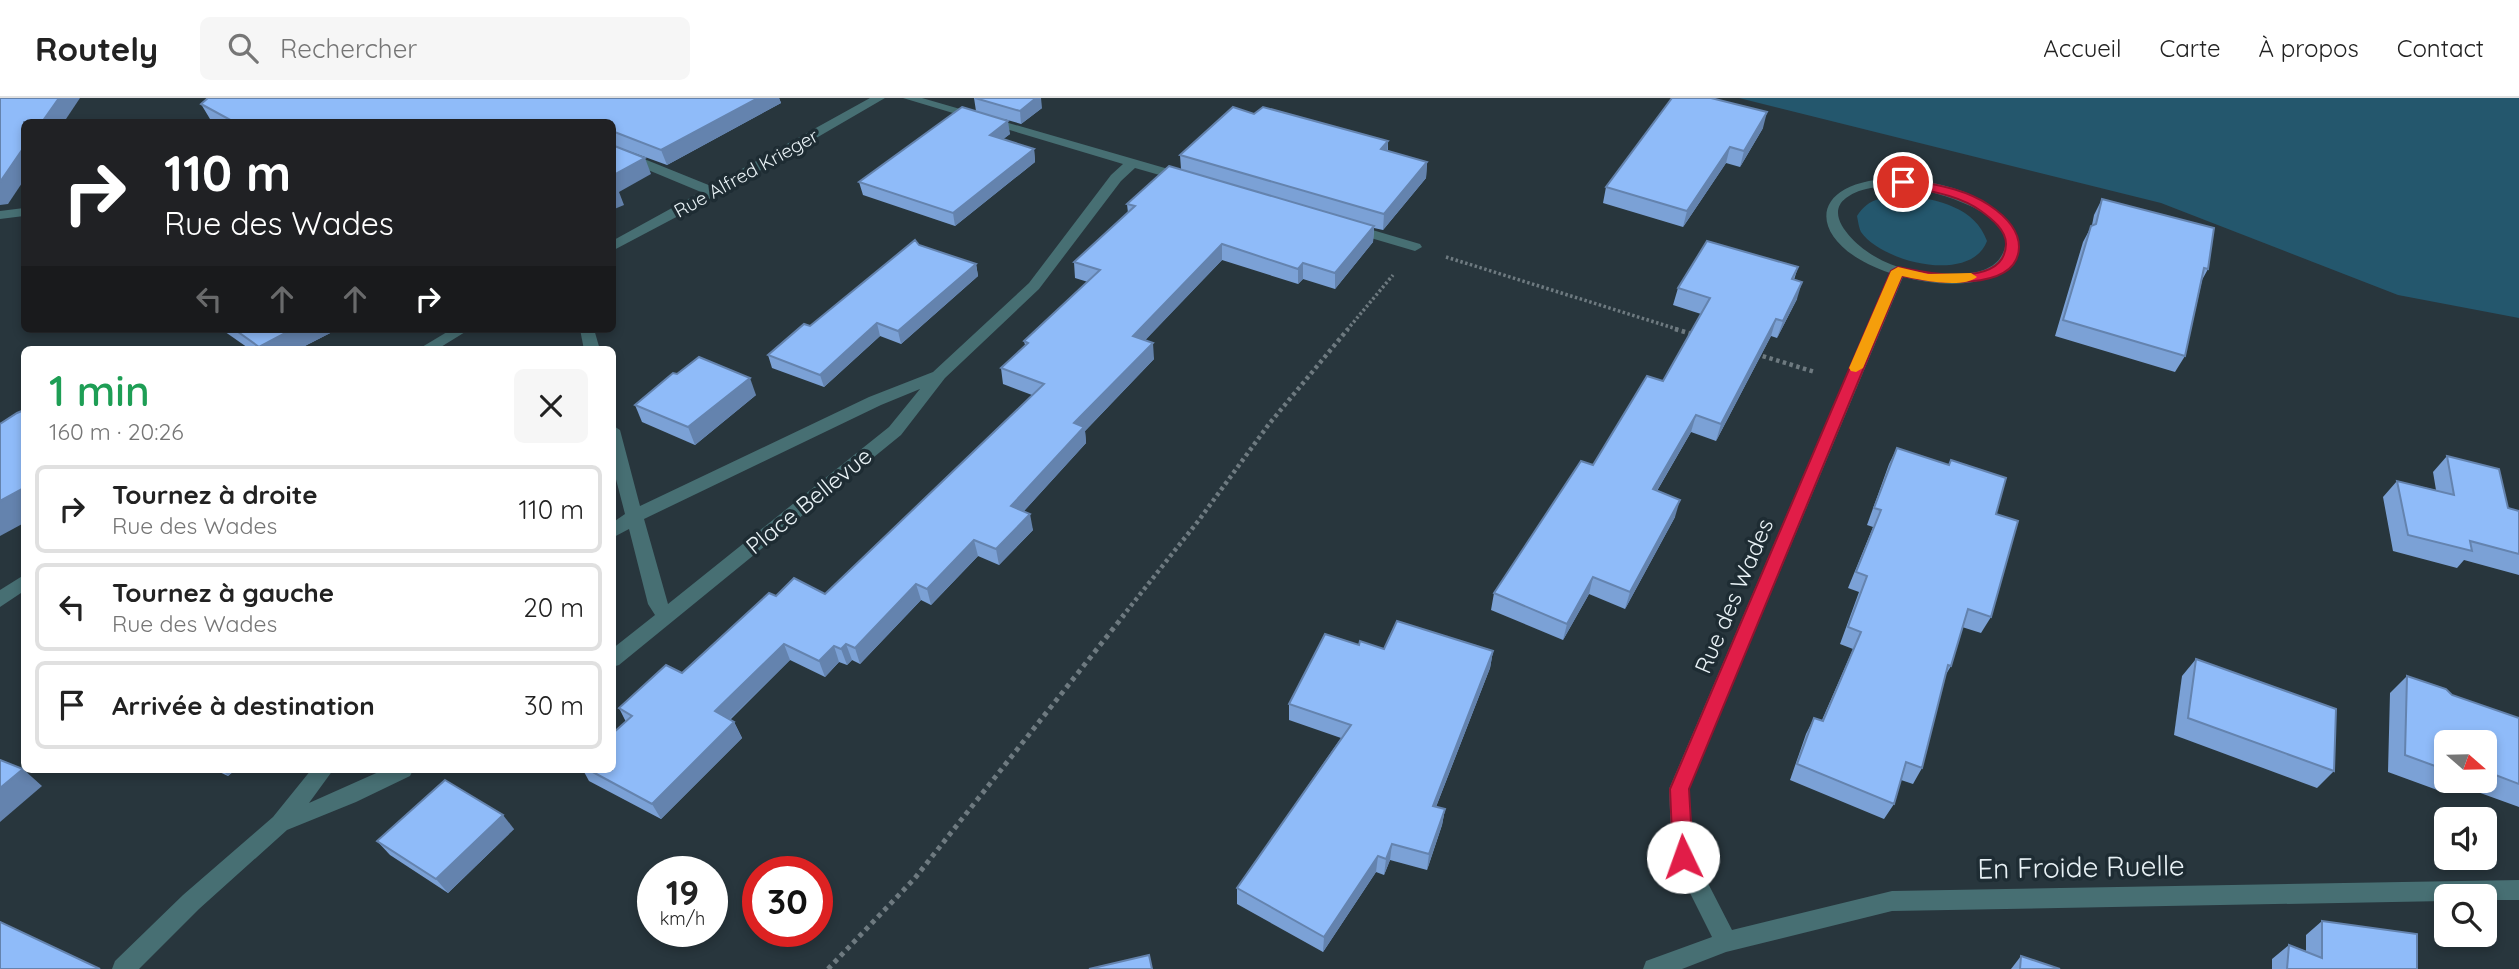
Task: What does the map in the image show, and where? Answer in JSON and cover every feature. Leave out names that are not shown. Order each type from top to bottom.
[{"type":"street","points":[[909,98],[1196,182]]},
{"type":"street","name":"Rue Alfred Krieger","points":[[616,245],[874,99]]},
{"type":"street","points":[[616,152],[713,192]]},
{"type":"street","name":"Place Bellevue","points":[[616,657],[895,431],[940,374],[1034,286],[1116,178],[1132,163]]},
{"type":"street","points":[[1903,182],[1951,192],[1984,207],[2002,222],[2012,238],[2012,253],[2003,266],[1984,275],[1958,279],[1928,278],[1898,271],[1870,260],[1848,244],[1834,228],[1831,212],[1838,199],[1853,188],[1876,183],[1903,182]]},
{"type":"street","points":[[0,215],[21,212]]},
{"type":"street","points":[[1338,224],[1415,247]]},
{"type":"street","name":"Rue des Wades","points":[[1726,942],[1683,857],[1679,789],[1898,271]]},
{"type":"street","points":[[432,346],[456,333]]},
{"type":"street","name":"Place Bellevue","points":[[616,528],[634,516],[875,401],[940,374]]},
{"type":"street","points":[[616,446],[657,604],[667,617]]},
{"type":"street","points":[[0,600],[21,584]]},
{"type":"street","points":[[123,969],[191,902],[281,823],[321,773]]},
{"type":"street","points":[[281,823],[349,796],[397,773]]},
{"type":"street","name":"En Froide Ruelle","points":[[1654,969],[1726,942],[1892,901],[2519,890]]},
{"type":"path","points":[[828,969],[915,878],[1199,520],[1269,424],[1415,247],[1706,338]]},
{"type":"path","points":[[1745,351],[1849,383]]},
{"type":"shaded area","points":[[1739,98],[2519,98],[2519,318],[2398,295],[2161,203]]},
{"type":"shaded area","points":[[1906,195],[1943,203],[1965,213],[1974,220],[1987,241],[1978,254],[1964,262],[1946,265],[1906,260],[1888,253],[1861,232],[1857,216],[1872,202]]},
{"type":"building","points":[[0,98],[59,98],[44,119],[21,119],[21,151],[0,182]]},
{"type":"building","points":[[208,98],[758,98],[661,150],[616,133],[616,119],[228,119],[201,104]]},
{"type":"building","points":[[975,98],[1036,98],[1020,111]]},
{"type":"building","points":[[1672,98],[1711,98],[1767,112],[1744,151],[1730,147],[1687,211],[1606,187]]},
{"type":"building","points":[[962,107],[1008,121],[990,135],[1034,149],[953,213],[859,182]]},
{"type":"building","points":[[1233,107],[1254,114],[1263,107],[1388,141],[1381,149],[1427,162],[1384,214],[1180,155]]},
{"type":"building","points":[[616,147],[645,158],[616,174]]},
{"type":"building","points":[[1169,166],[1374,226],[1335,273],[1303,263],[1298,269],[1222,244],[1133,336],[1153,343],[1074,423],[1084,427],[1011,506],[1030,514],[996,549],[974,540],[927,589],[916,584],[855,648],[846,644],[841,649],[834,646],[819,661],[784,644],[715,711],[734,722],[652,804],[595,773],[616,773],[616,730],[632,716],[619,708],[666,665],[682,673],[769,593],[776,596],[794,578],[825,594],[1044,384],[1001,368],[1028,343],[1024,341],[1100,270],[1074,262],[1135,206],[1127,204]]},
{"type":"building","points":[[2102,199],[2214,228],[2208,269],[2204,268],[2185,356],[2063,320],[2091,226],[2096,224]]},
{"type":"building","points":[[915,240],[919,245],[976,264],[898,331],[877,323],[820,375],[768,355],[804,324],[810,326]]},
{"type":"building","points":[[1707,241],[1798,267],[1792,279],[1802,282],[1783,321],[1776,319],[1721,424],[1696,415],[1653,489],[1680,500],[1630,592],[1593,577],[1567,624],[1494,593],[1581,461],[1593,465],[1647,376],[1663,381],[1710,298],[1678,288]]},
{"type":"building","points":[[240,333],[285,333],[261,346]]},
{"type":"building","points":[[699,357],[750,378],[688,427],[635,405],[673,373],[677,374]]},
{"type":"building","points":[[21,411],[21,490],[0,501],[0,424]]},
{"type":"building","points":[[1897,448],[1949,465],[1951,460],[2006,478],[1996,514],[2018,521],[1991,617],[1968,609],[1951,666],[1948,665],[1922,768],[1906,762],[1894,804],[1797,764],[1814,718],[1823,721],[1861,632],[1848,627],[1867,576],[1856,572],[1881,510],[1874,508]]},
{"type":"building","points":[[2447,456],[2499,469],[2508,508],[2519,511],[2519,554],[2470,541],[2472,551],[2408,535],[2397,481],[2454,495]]},
{"type":"building","points":[[1397,621],[1493,651],[1433,806],[1445,809],[1429,854],[1392,844],[1386,859],[1378,856],[1324,937],[1237,888],[1351,725],[1289,704],[1325,634],[1359,645],[1360,641],[1384,649]]},
{"type":"building","points":[[2196,659],[2336,709],[2334,771],[2188,718]]},
{"type":"building","points":[[2407,676],[2519,718],[2519,784],[2497,776],[2497,730],[2434,730],[2434,766],[2405,755]]},
{"type":"building","points":[[0,760],[21,768],[21,771],[0,788]]},
{"type":"building","points":[[445,780],[503,815],[436,879],[377,841]]},
{"type":"building","points":[[2322,921],[2417,934],[2417,969],[2287,969],[2289,945],[2322,958]]},
{"type":"building","points":[[0,922],[100,969],[0,969]]},
{"type":"building","points":[[1149,955],[1152,969],[1089,969]]},
{"type":"building","points":[[2021,956],[2060,969],[2020,969]]},
{"type":"slow traffic","points":[[1856,368],[1898,271],[1928,278],[1971,277]]},
{"type":"route","points":[[1683,857],[1679,789],[1898,271],[1928,278],[1958,279],[1984,275],[2003,266],[2012,253],[2012,238],[2002,222],[1984,207],[1946,190],[1903,182]]}]
